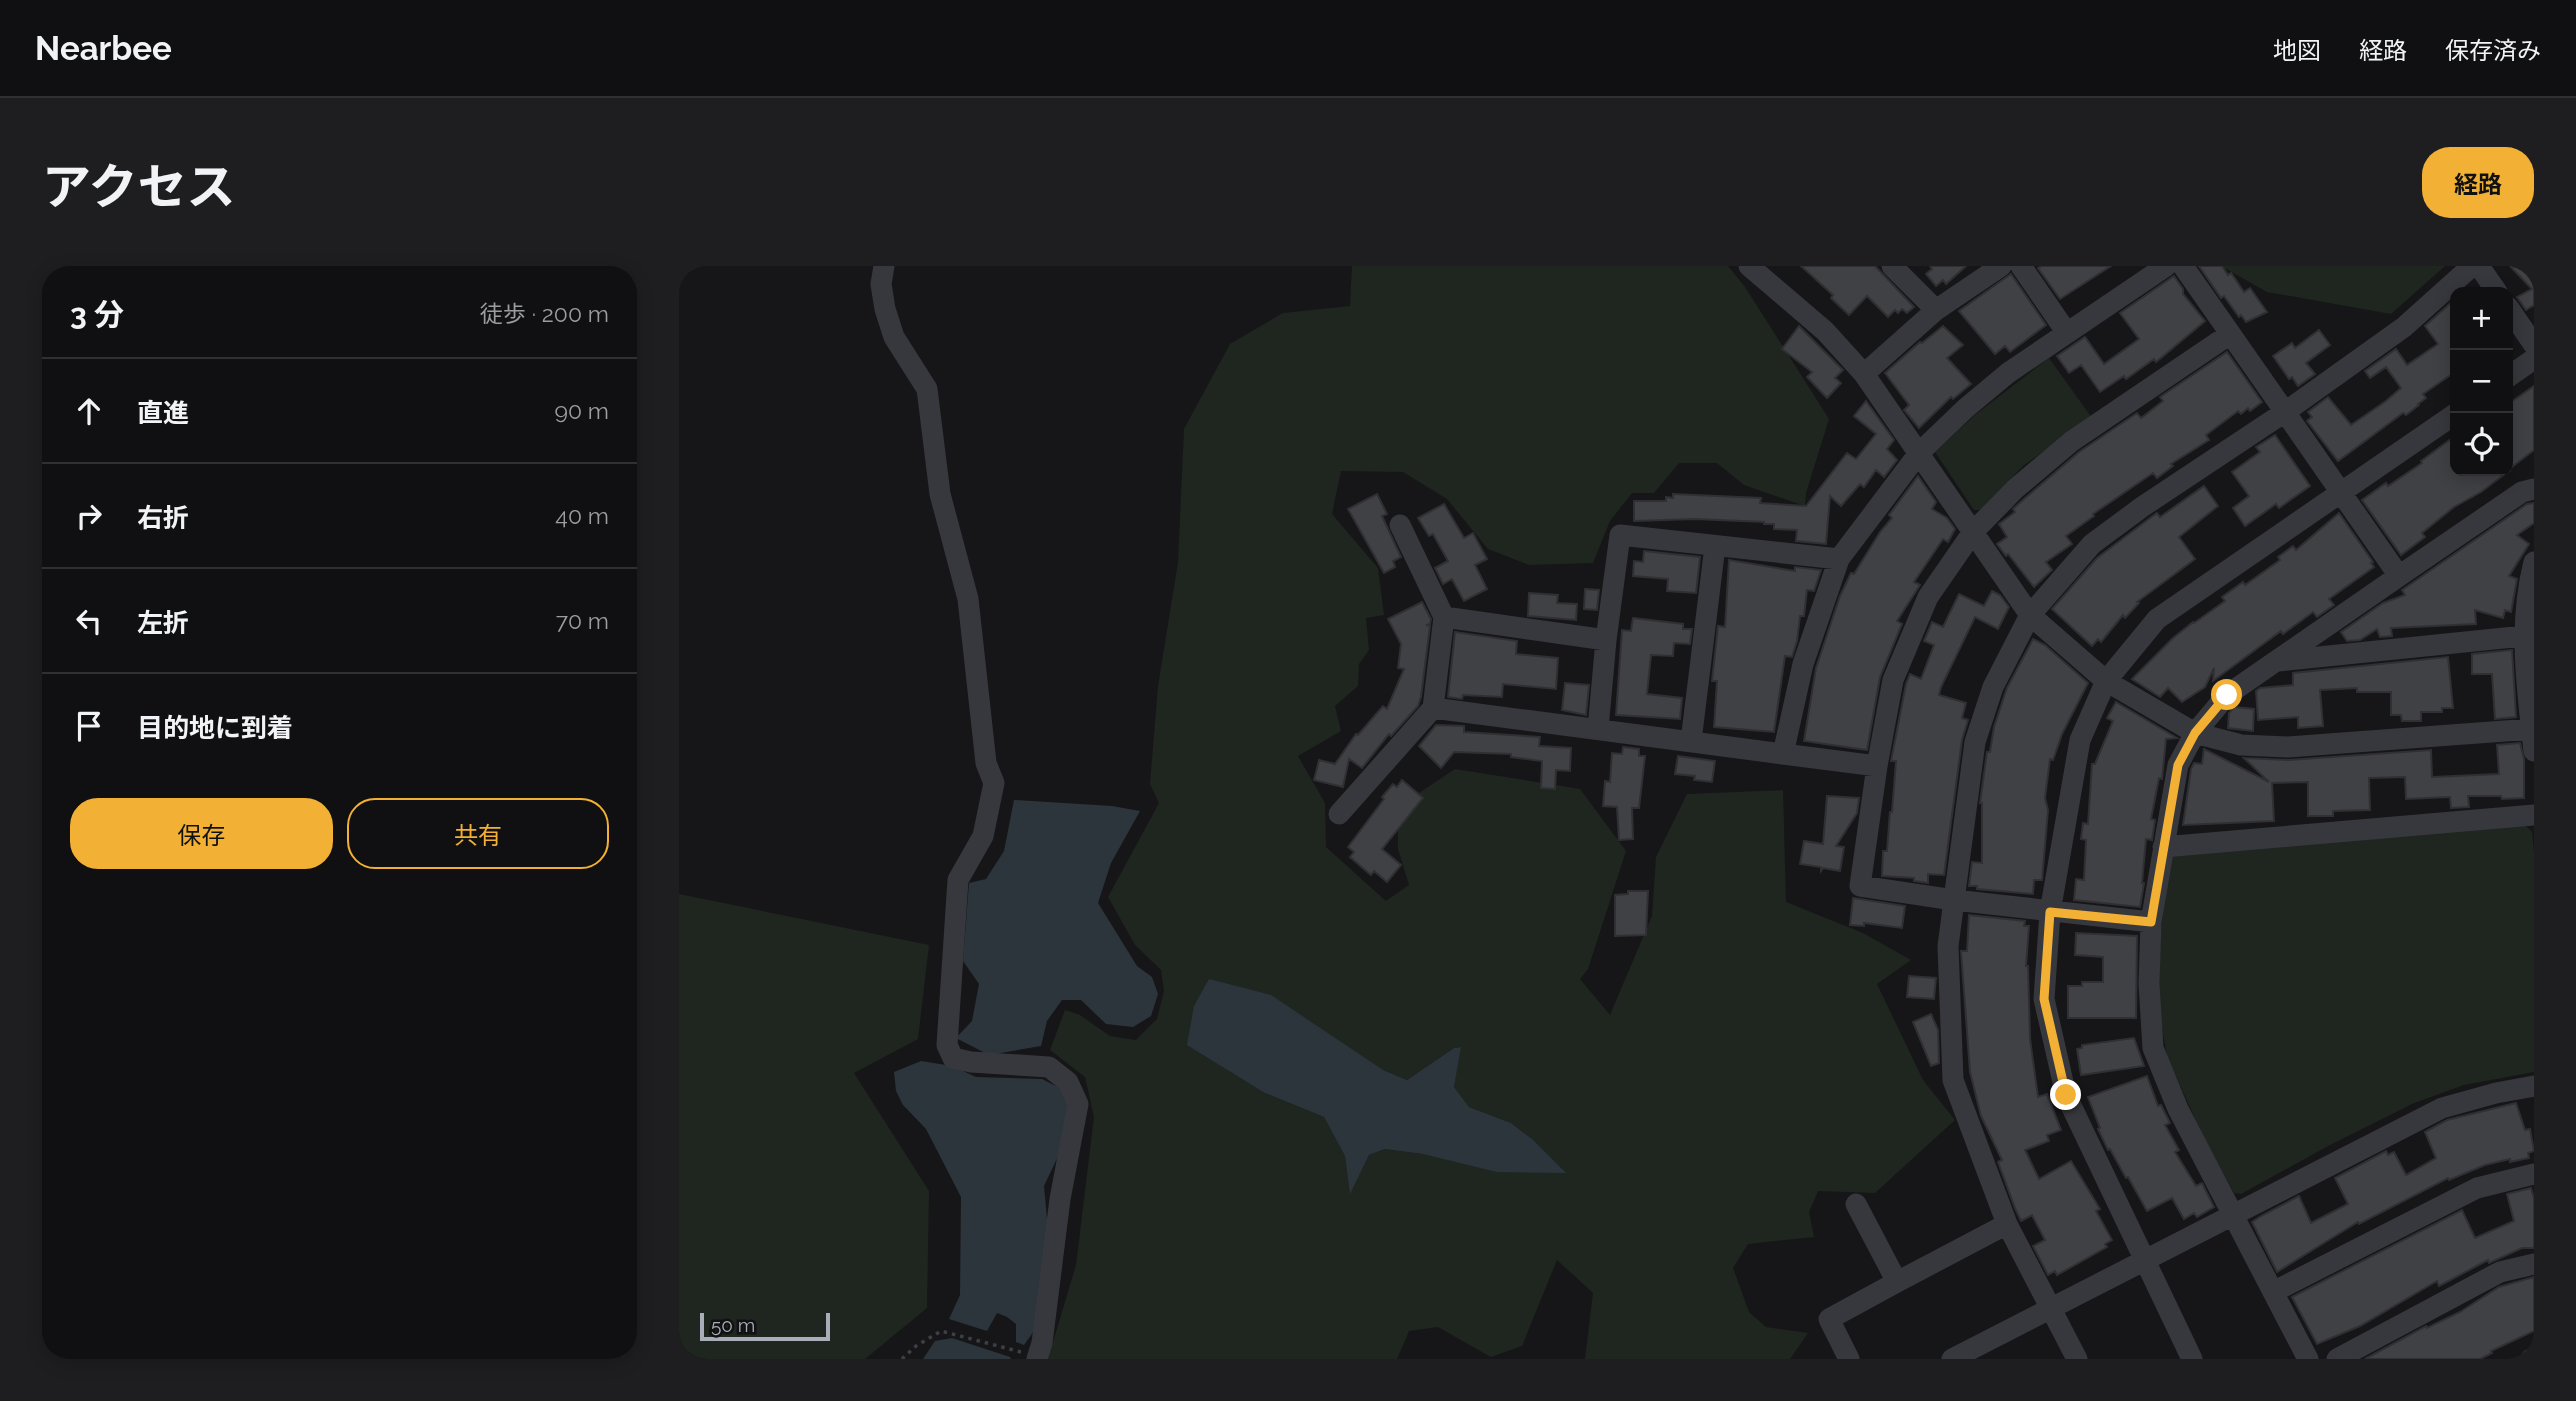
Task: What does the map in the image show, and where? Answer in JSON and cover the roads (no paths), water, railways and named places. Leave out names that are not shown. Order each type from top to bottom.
[{"type":"street","points":[[884,266],[881,284],[894,337],[927,389],[940,494],[968,599],[986,763],[995,783],[983,836],[958,880],[947,1045],[953,1058],[971,1062],[1049,1067],[1068,1082],[1078,1104],[1060,1199],[1042,1343],[1037,1358]]},
{"type":"street","points":[[1749,266],[1825,331],[1864,374],[2029,615],[2106,681],[2195,733],[2241,746],[2288,747],[2532,729]]},
{"type":"street","points":[[1892,266],[1936,310]]},
{"type":"street","points":[[1864,374],[1936,310],[2001,266]]},
{"type":"street","points":[[2021,266],[2067,333]]},
{"type":"street","points":[[1783,754],[1803,664],[1839,559],[1919,453],[2008,373],[2166,266]]},
{"type":"street","points":[[2183,266],[2399,576]]},
{"type":"street","points":[[2077,1359],[2007,1224],[1953,1080],[1948,946],[1975,742],[1993,687],[2029,615],[2092,544],[2404,327],[2472,266]]},
{"type":"street","points":[[2479,266],[2494,287]]},
{"type":"street","points":[[2513,314],[2534,345]]},
{"type":"street","points":[[2151,922],[2050,912],[1860,886],[1877,766],[1893,680],[1929,597],[1973,533],[2015,489],[2072,441],[2231,334]]},
{"type":"street","points":[[2513,374],[2534,359]]},
{"type":"street","points":[[2192,1359],[2066,1095],[2044,999],[2050,912],[2080,740],[2106,681],[2157,619],[2450,418]]},
{"type":"street","points":[[2308,1359],[2178,1109],[2153,1048],[2149,984],[2151,922],[2178,765],[2195,733],[2227,695],[2522,492],[2534,489]]},
{"type":"street","points":[[1339,814],[1433,708],[1444,617],[1400,525]]},
{"type":"street","points":[[1598,729],[1620,535],[1839,559]]},
{"type":"street","points":[[1691,741],[1715,546]]},
{"type":"street","points":[[2534,562],[2528,585],[2534,751]]},
{"type":"street","points":[[1444,617],[1606,640]]},
{"type":"street","points":[[2276,661],[2529,636]]},
{"type":"street","points":[[1433,708],[1877,766]]},
{"type":"street","points":[[2163,847],[2534,815]]},
{"type":"street","points":[[1952,1359],[2442,1108],[2496,1093],[2534,1087]]},
{"type":"street","points":[[2273,1292],[2477,1188],[2534,1174]]},
{"type":"street","points":[[1856,1204],[1897,1282]]},
{"type":"street","points":[[1849,1359],[1829,1319],[2007,1224]]},
{"type":"street","points":[[2337,1359],[2500,1272],[2534,1264]]}]
